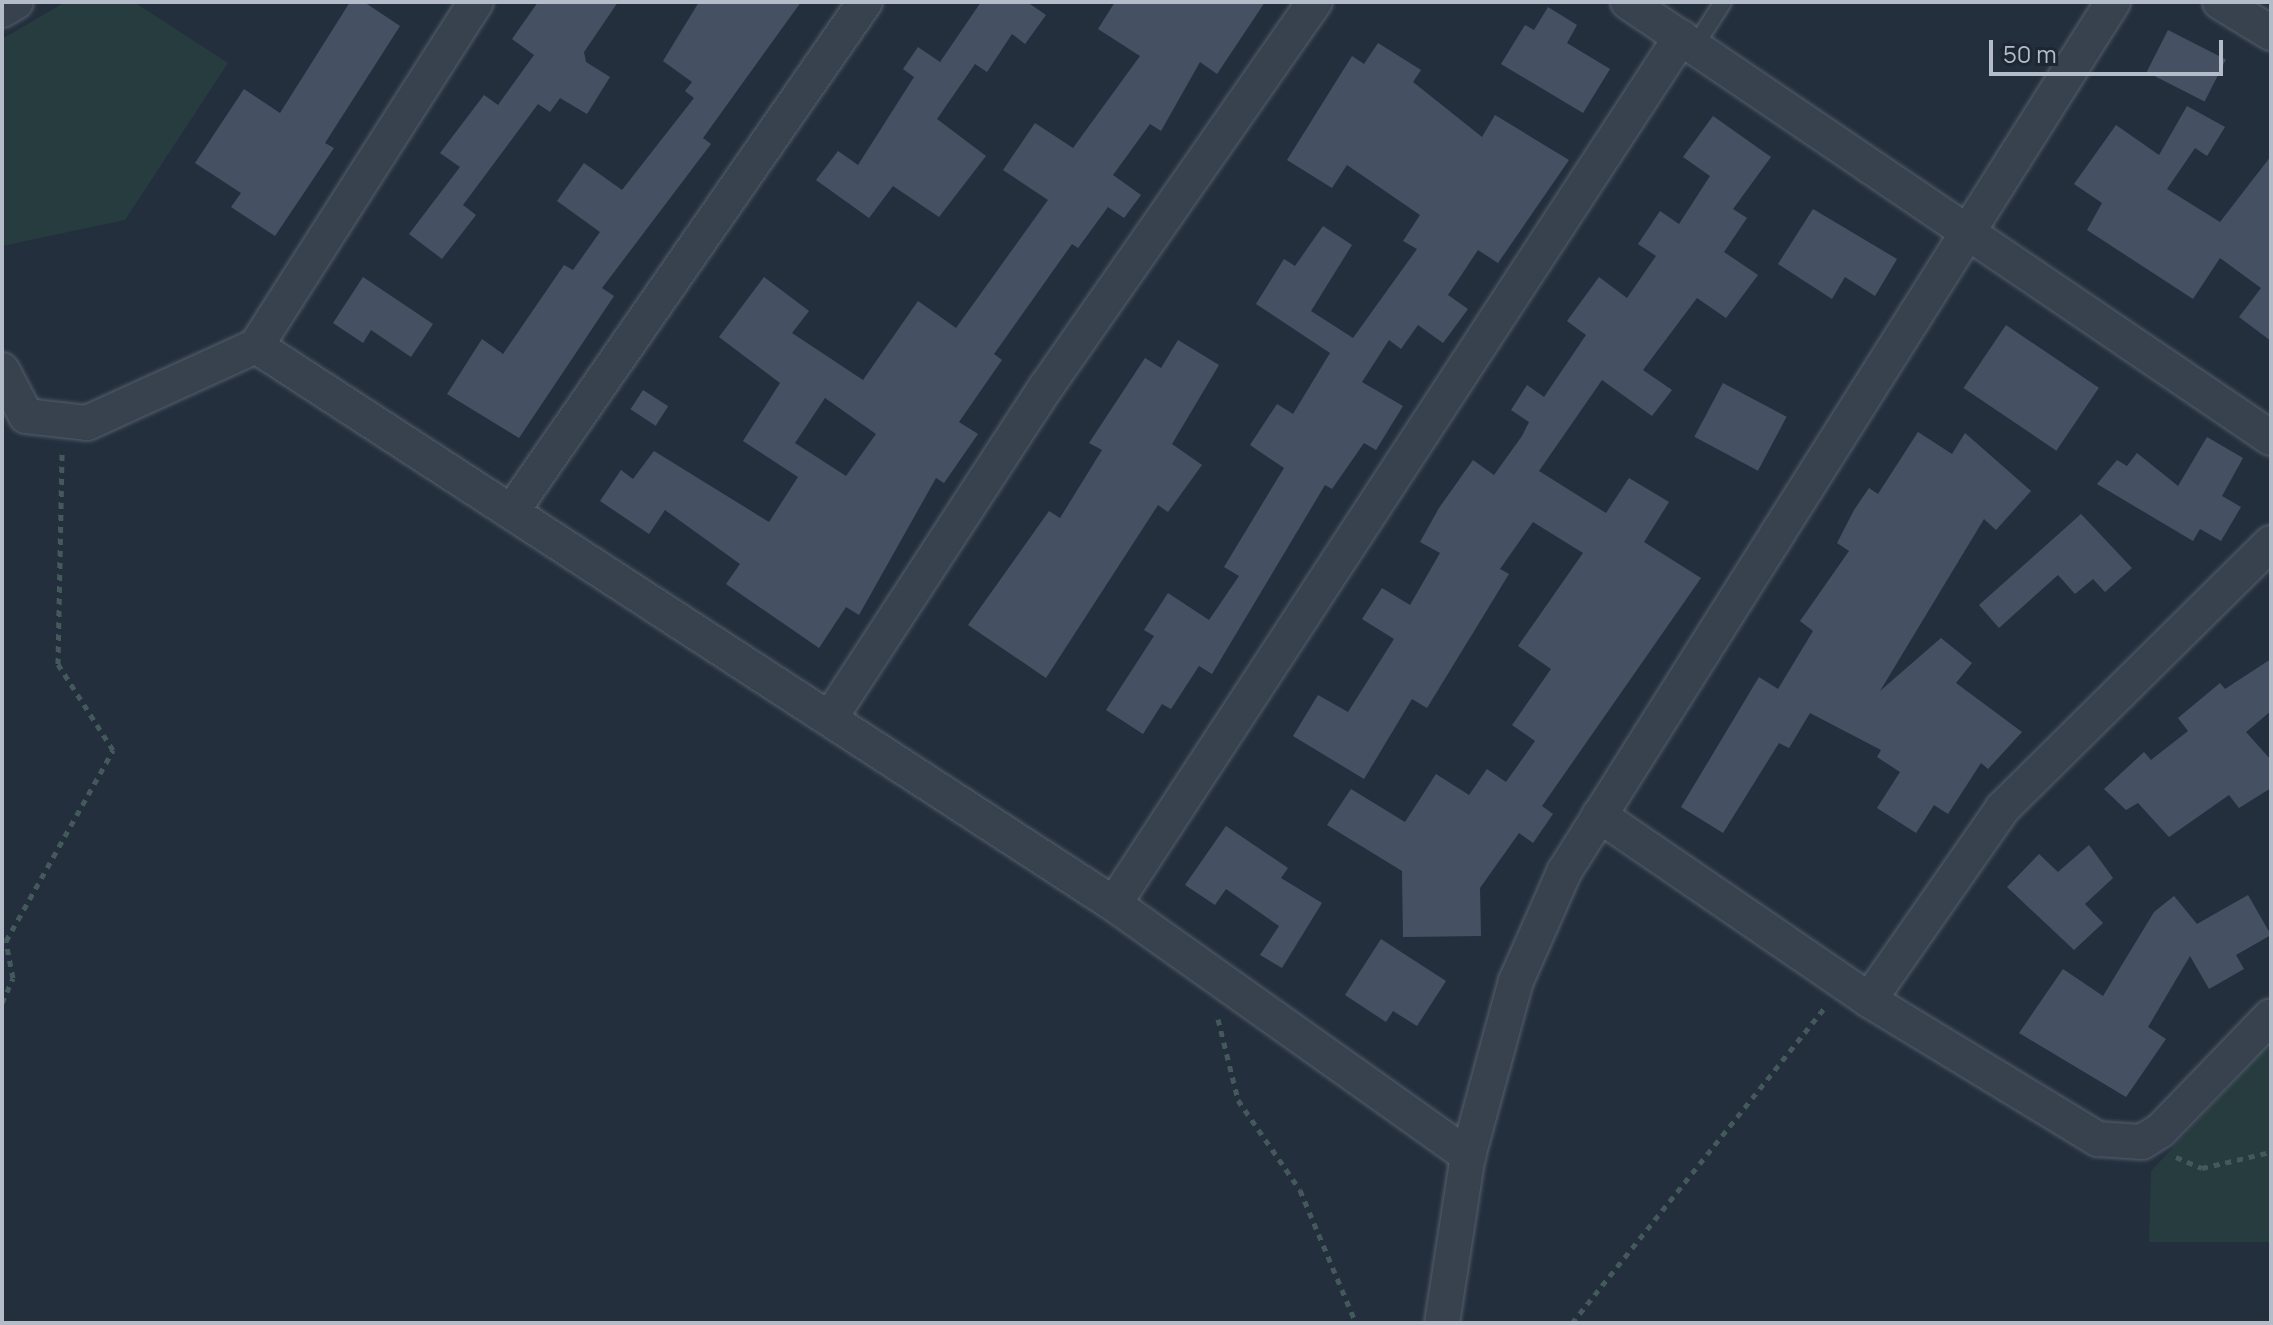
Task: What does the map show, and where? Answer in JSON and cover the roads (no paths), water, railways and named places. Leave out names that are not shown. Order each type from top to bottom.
[{"type":"street","points":[[2,10],[16,2]]},
{"type":"street","points":[[2,370],[26,416],[62,425],[87,423],[256,346],[476,2]]},
{"type":"street","points":[[512,511],[865,2]]},
{"type":"street","points":[[830,718],[1046,387],[1315,2]]},
{"type":"street","points":[[1628,2],[2271,438]]},
{"type":"street","points":[[1442,1323],[1468,1156],[1527,951],[1599,815],[2113,2]]},
{"type":"street","points":[[2220,2],[2271,33]]},
{"type":"street","points":[[1114,904],[1688,41]]},
{"type":"street","points":[[256,346],[1114,904],[1468,1156]]},
{"type":"street","points":[[1857,992],[2002,809],[2271,543]]},
{"type":"street","points":[[1599,815],[1857,992],[2098,1139],[2142,1142],[2271,1016]]},
{"type":"lane","points":[[1688,41],[1723,2]]}]
